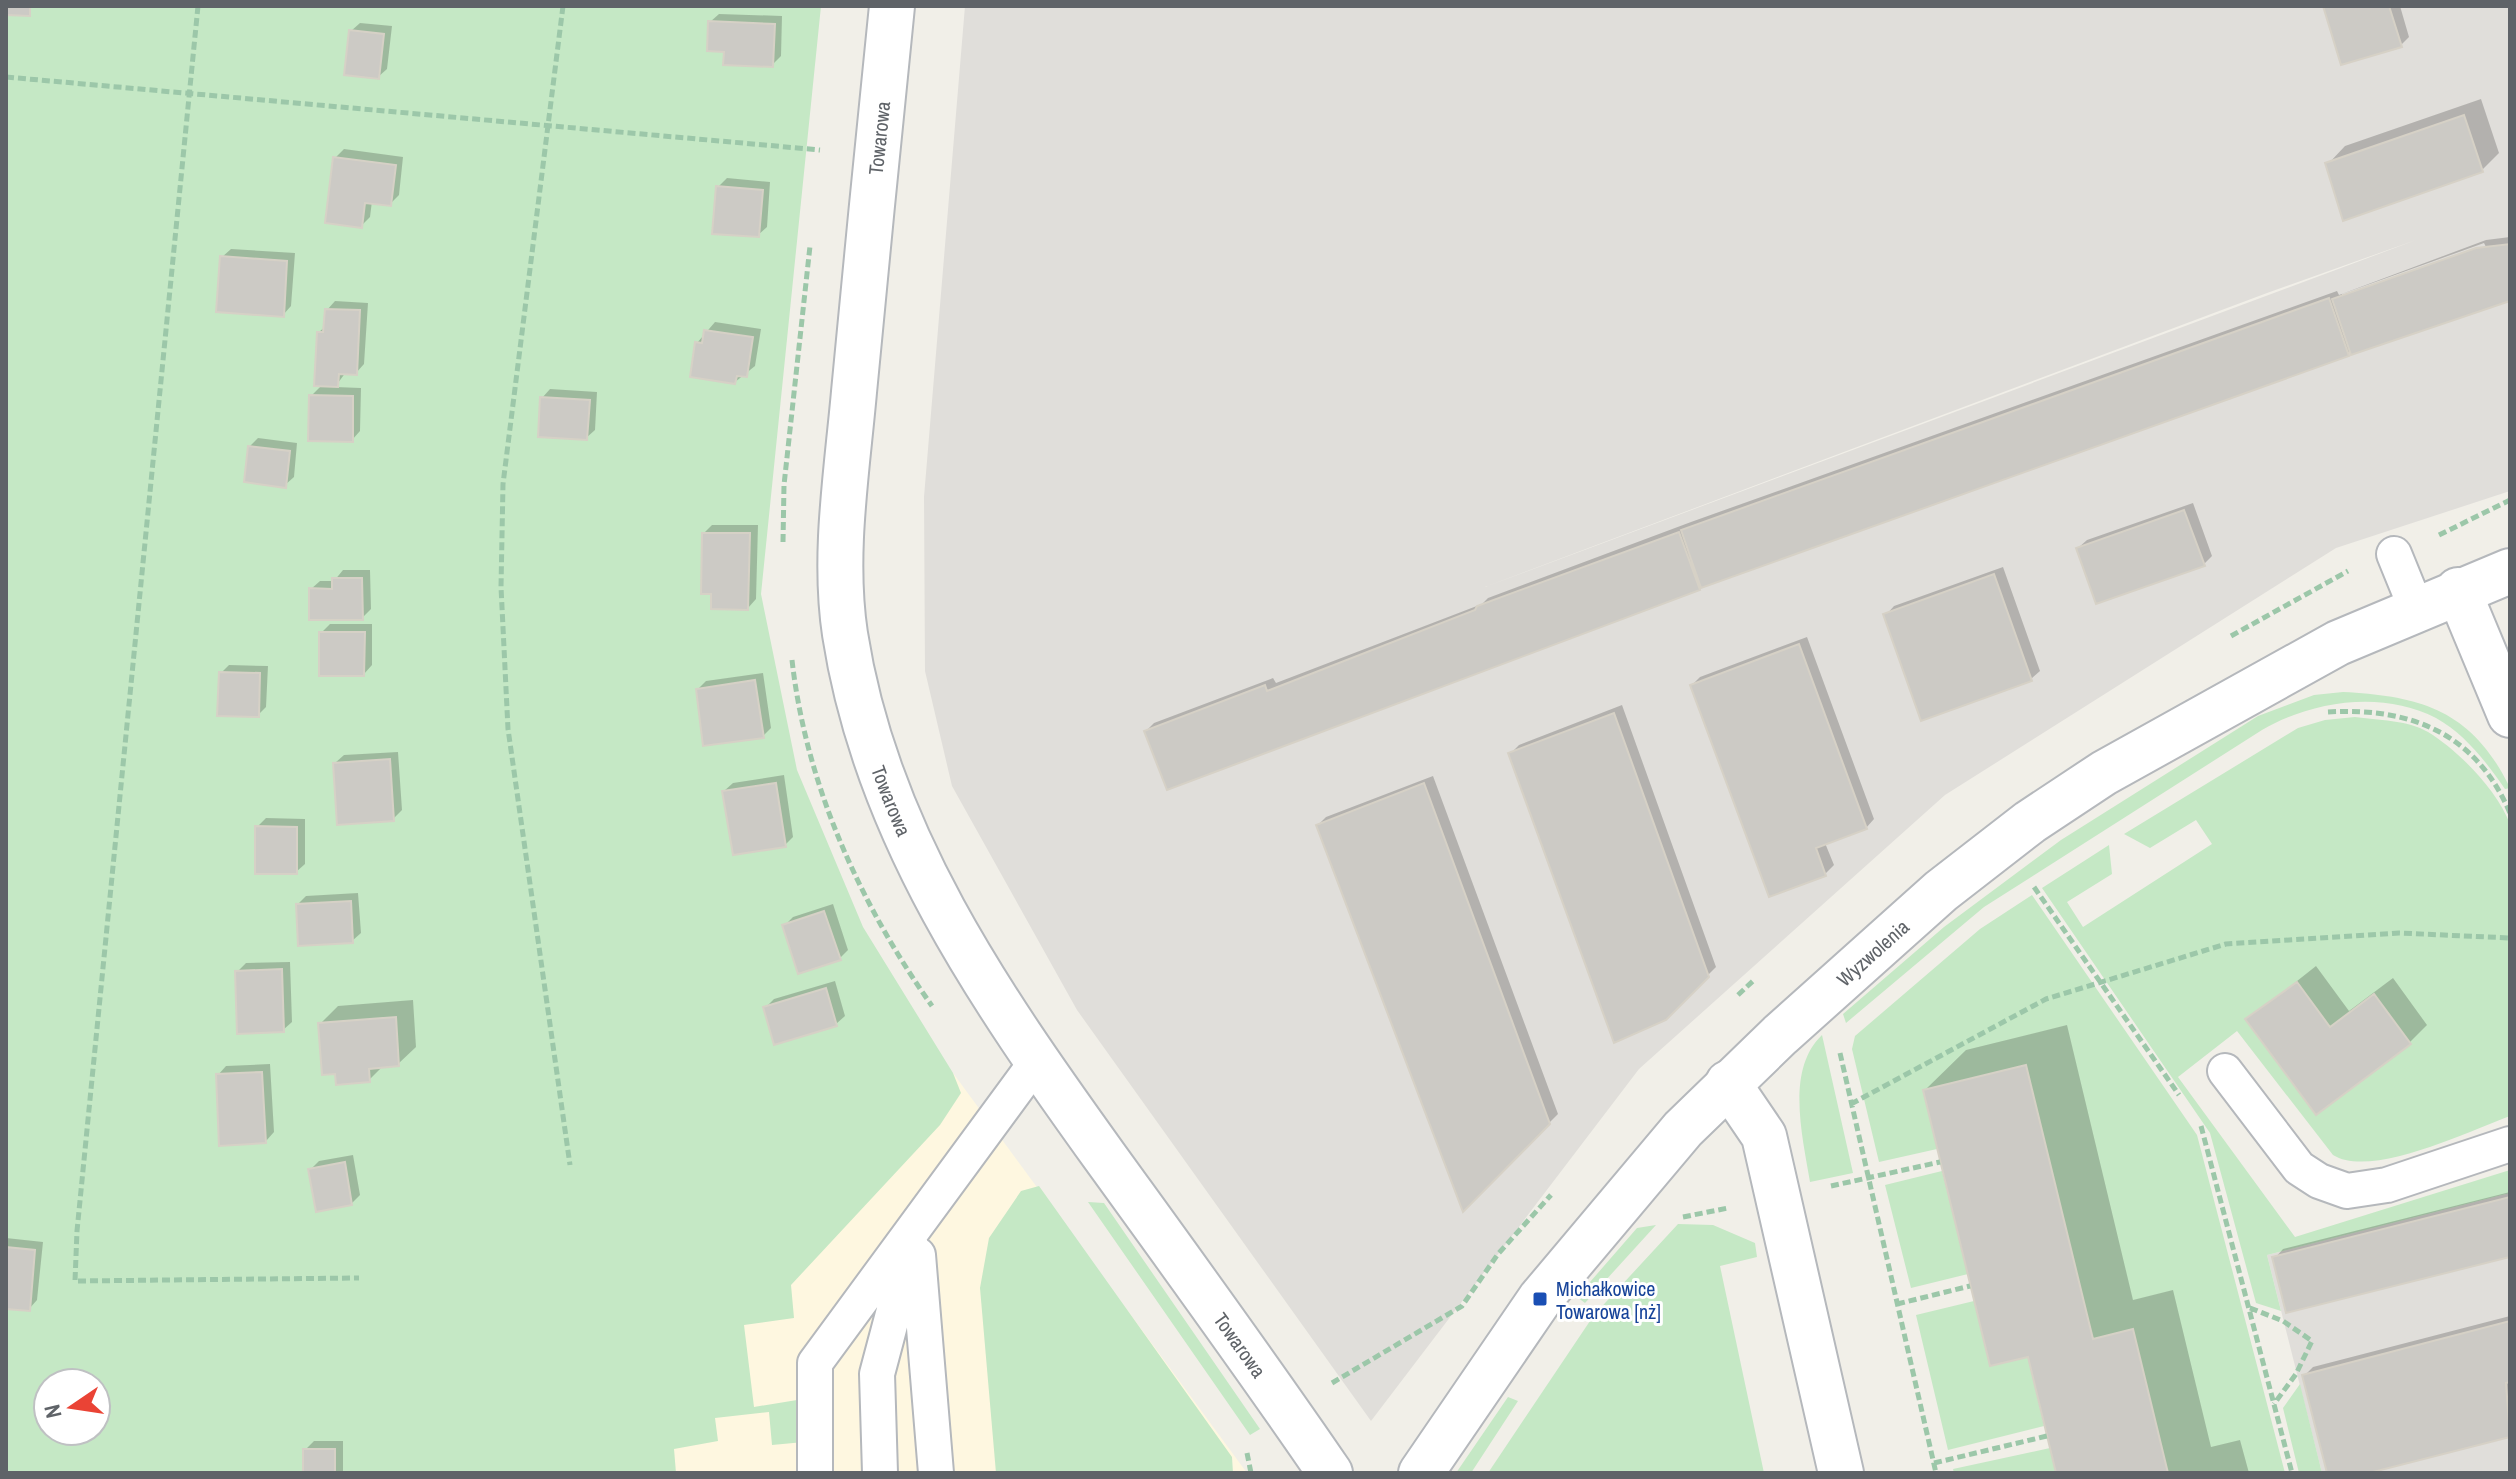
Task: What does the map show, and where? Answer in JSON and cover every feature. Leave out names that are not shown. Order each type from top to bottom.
[{"type":"street","name":"Towarowa","points":[[892,6],[842,532],[845,630],[859,706],[883,785],[916,861],[969,960],[1037,1061],[1330,1473]]},
{"type":"street","name":"Wyzwolenia","points":[[1421,1473],[1540,1299],[1620,1200],[1728,1083],[1941,891],[2030,822],[2104,773],[2338,643],[2458,590],[2510,571]]},
{"type":"street","points":[[2458,590],[2510,715]]},
{"type":"street","points":[[1728,1083],[1764,1136],[1841,1473]]},
{"type":"lane","points":[[2394,554],[2416,608]]},
{"type":"lane","points":[[815,1473],[815,1363],[1037,1061]]},
{"type":"lane","points":[[2225,1071],[2299,1168],[2319,1181],[2347,1191],[2387,1185],[2510,1144]]},
{"type":"lane","points":[[880,1473],[877,1374],[915,1231]]},
{"type":"lane","points":[[915,1231],[936,1473]]},
{"type":"path","points":[[198,6],[77,1231],[75,1281],[359,1278]]},
{"type":"path","points":[[563,6],[503,484],[501,587],[508,729],[570,1165]]},
{"type":"path","points":[[6,77],[189,90],[820,150]]},
{"type":"path","points":[[2321,712],[2363,710],[2405,716],[2442,730],[2473,757],[2502,794],[2510,813]]},
{"type":"path","points":[[2021,892],[2045,876]]},
{"type":"path","points":[[2032,885],[2187,1106]]},
{"type":"path","points":[[1851,1104],[2046,999],[2226,944],[2399,933],[2510,938]]},
{"type":"path","points":[[1838,1042],[1936,1473]]},
{"type":"path","points":[[2196,1118],[2204,1130],[2292,1473]]},
{"type":"path","points":[[1673,1219],[1940,1162]]},
{"type":"path","points":[[1897,1304],[1970,1286]]},
{"type":"path","points":[[2249,1308],[2283,1321],[2312,1341],[2296,1374],[2274,1404]]},
{"type":"path","points":[[1934,1463],[2047,1436]]},
{"type":"path","points":[[1250,1457],[1251,1473]]},
{"type":"shaded area","points":[[965,6],[2510,6],[2510,491],[2336,548],[1945,795],[1639,1069],[1371,1421],[1077,1010],[952,786],[925,671],[924,497]],"holes":[[[2416,240],[1485,587],[2267,293]]]},
{"type":"shaded area","points":[[953,1073],[1247,1473],[645,1473],[799,1122]]},
{"type":"shaded area","points":[[2510,1193],[2510,1473],[2322,1473],[2267,1255]]},
{"type":"green space","points":[[6,6],[821,6],[761,594],[797,770],[863,927],[953,1073],[961,1093],[940,1125],[791,1285],[794,1318],[744,1325],[754,1407],[797,1400],[804,1442],[772,1445],[769,1412],[715,1418],[718,1441],[674,1449],[676,1473],[6,1473]]},
{"type":"green space","points":[[2343,692],[2397,698],[2442,713],[2462,725],[2479,741],[2510,788],[2505,789],[2483,759],[2456,732],[2436,718],[2415,709],[2370,702],[2325,706],[2303,712],[2262,730],[1984,907],[1846,1023],[1843,1014],[1944,927],[2061,840],[2258,716],[2314,695]]},
{"type":"green space","points":[[2355,717],[2382,720],[2411,725],[2428,732],[2476,772],[2504,811],[2510,824],[2510,1116],[2420,1150],[2371,1161],[2350,1161],[2333,1155],[2237,1031],[2178,1077],[2295,1237],[2510,1170],[2510,1193],[2267,1255],[2281,1311],[2256,1303],[2210,1133],[2042,888],[2109,845],[2112,874],[2067,902],[2083,927],[2212,844],[2196,820],[2150,848],[2124,834],[2298,728],[2325,720]],"holes":[[[2297,982],[2330,1027],[2374,994],[2410,1044],[2316,1115],[2246,1019]]]},
{"type":"green space","points":[[2032,895],[2197,1135],[2285,1473],[2168,1473],[2132,1329],[2093,1339],[2026,1065],[1923,1090],[1937,1149],[1879,1162],[1852,1049],[1855,1036],[1980,929]]},
{"type":"green space","points":[[1822,1035],[1853,1173],[1810,1182],[1801,1125],[1800,1085],[1811,1050]]},
{"type":"green space","points":[[1942,1171],[1968,1274],[1911,1288],[1885,1185]]},
{"type":"green space","points":[[1039,1186],[1232,1457],[1233,1473],[996,1473],[980,1288],[989,1238],[1021,1191]]},
{"type":"green space","points":[[1088,1202],[1104,1203],[1260,1429],[1250,1435]]},
{"type":"green space","points":[[1678,1224],[1713,1225],[1755,1243],[1757,1257],[1720,1266],[1764,1473],[1488,1473],[1594,1315]]},
{"type":"green space","points":[[1656,1225],[1585,1303],[1577,1297],[1637,1228]]},
{"type":"green space","points":[[1974,1301],[1990,1366],[2028,1357],[2044,1426],[1948,1450],[1916,1315]]},
{"type":"green space","points":[[2300,1384],[2322,1473],[2299,1473],[2283,1408]]},
{"type":"green space","points":[[1508,1397],[1518,1401],[1471,1473],[1456,1473]]},
{"type":"green space","points":[[2050,1448],[2056,1473],[1954,1473],[1953,1469]]},
{"type":"building","points":[[6,6],[30,6],[30,16],[6,15]]},
{"type":"building","points":[[2323,6],[2389,6],[2402,47],[2341,65]]},
{"type":"building","points":[[708,21],[775,24],[773,67],[723,65],[724,52],[707,51]]},
{"type":"building","points":[[349,30],[384,34],[379,79],[344,75]]},
{"type":"building","points":[[2464,115],[2483,172],[2343,221],[2325,163]]},
{"type":"building","points":[[333,157],[396,165],[391,206],[365,203],[362,228],[325,223]]},
{"type":"building","points":[[716,186],[763,190],[759,237],[712,234]]},
{"type":"building","points":[[2510,244],[2510,301],[2351,355],[2332,299],[2476,248]]},
{"type":"building","points":[[220,256],[287,261],[284,317],[216,312]]},
{"type":"building","points":[[2329,298],[2349,356],[1701,588],[1681,530]]},
{"type":"building","points":[[325,309],[360,310],[357,375],[339,374],[338,387],[314,386],[317,332],[323,332]]},
{"type":"building","points":[[704,330],[753,337],[747,377],[737,376],[735,384],[690,377],[695,342],[702,343]]},
{"type":"building","points":[[309,395],[353,396],[353,442],[308,441]]},
{"type":"building","points":[[540,397],[590,400],[587,440],[538,437]]},
{"type":"building","points":[[248,446],[290,451],[286,488],[244,482]]},
{"type":"building","points":[[2184,510],[2205,566],[2096,604],[2076,548]]},
{"type":"building","points":[[1679,532],[1700,590],[1167,790],[1144,731],[1265,685],[1267,691],[1475,610],[1477,606]]},
{"type":"building","points":[[702,533],[750,533],[748,610],[711,609],[711,594],[701,594]]},
{"type":"building","points":[[1994,574],[2032,681],[1921,721],[1883,614]]},
{"type":"building","points":[[332,578],[362,578],[363,620],[309,620],[309,588],[332,589]]},
{"type":"building","points":[[319,632],[365,632],[364,676],[319,676]]},
{"type":"building","points":[[1799,644],[1867,829],[1816,848],[1826,876],[1769,897],[1690,685]]},
{"type":"building","points":[[219,672],[260,673],[259,717],[217,716]]},
{"type":"building","points":[[755,680],[764,738],[703,746],[696,689]]},
{"type":"building","points":[[1614,713],[1709,977],[1666,1020],[1614,1043],[1508,753]]},
{"type":"building","points":[[390,759],[394,821],[337,825],[333,763]]},
{"type":"building","points":[[776,783],[786,847],[733,855],[722,791]]},
{"type":"building","points":[[1424,783],[1550,1124],[1463,1212],[1316,825]]},
{"type":"building","points":[[255,826],[297,827],[297,874],[255,874]]},
{"type":"building","points":[[351,901],[353,943],[298,946],[296,904]]},
{"type":"building","points":[[824,911],[841,960],[798,974],[782,925]]},
{"type":"building","points":[[282,969],[284,1032],[237,1034],[235,971]]},
{"type":"building","points":[[2297,982],[2330,1027],[2374,994],[2411,1044],[2316,1115],[2245,1019]]},
{"type":"building","points":[[826,988],[837,1026],[774,1045],[763,1007]]},
{"type":"building","points":[[396,1017],[399,1066],[369,1069],[370,1082],[336,1085],[335,1074],[322,1075],[318,1023]]},
{"type":"building","points":[[2026,1065],[2093,1339],[2133,1329],[2168,1473],[2056,1473],[2028,1357],[1990,1366],[1923,1090]]},
{"type":"building","points":[[262,1072],[266,1143],[219,1146],[216,1074]]},
{"type":"building","points":[[345,1162],[352,1205],[316,1212],[308,1169]]},
{"type":"building","points":[[2510,1197],[2510,1257],[2286,1313],[2272,1257]]},
{"type":"building","points":[[6,1247],[35,1250],[30,1311],[6,1309]]},
{"type":"building","points":[[2510,1321],[2510,1382],[2506,1383],[2510,1437],[2369,1473],[2327,1473],[2302,1375]]},
{"type":"building","points":[[303,1449],[335,1449],[335,1473],[303,1473]]},
{"type":"place","name":"Michałkowice Towarowa [nż]","points":[[1540,1299]]}]
